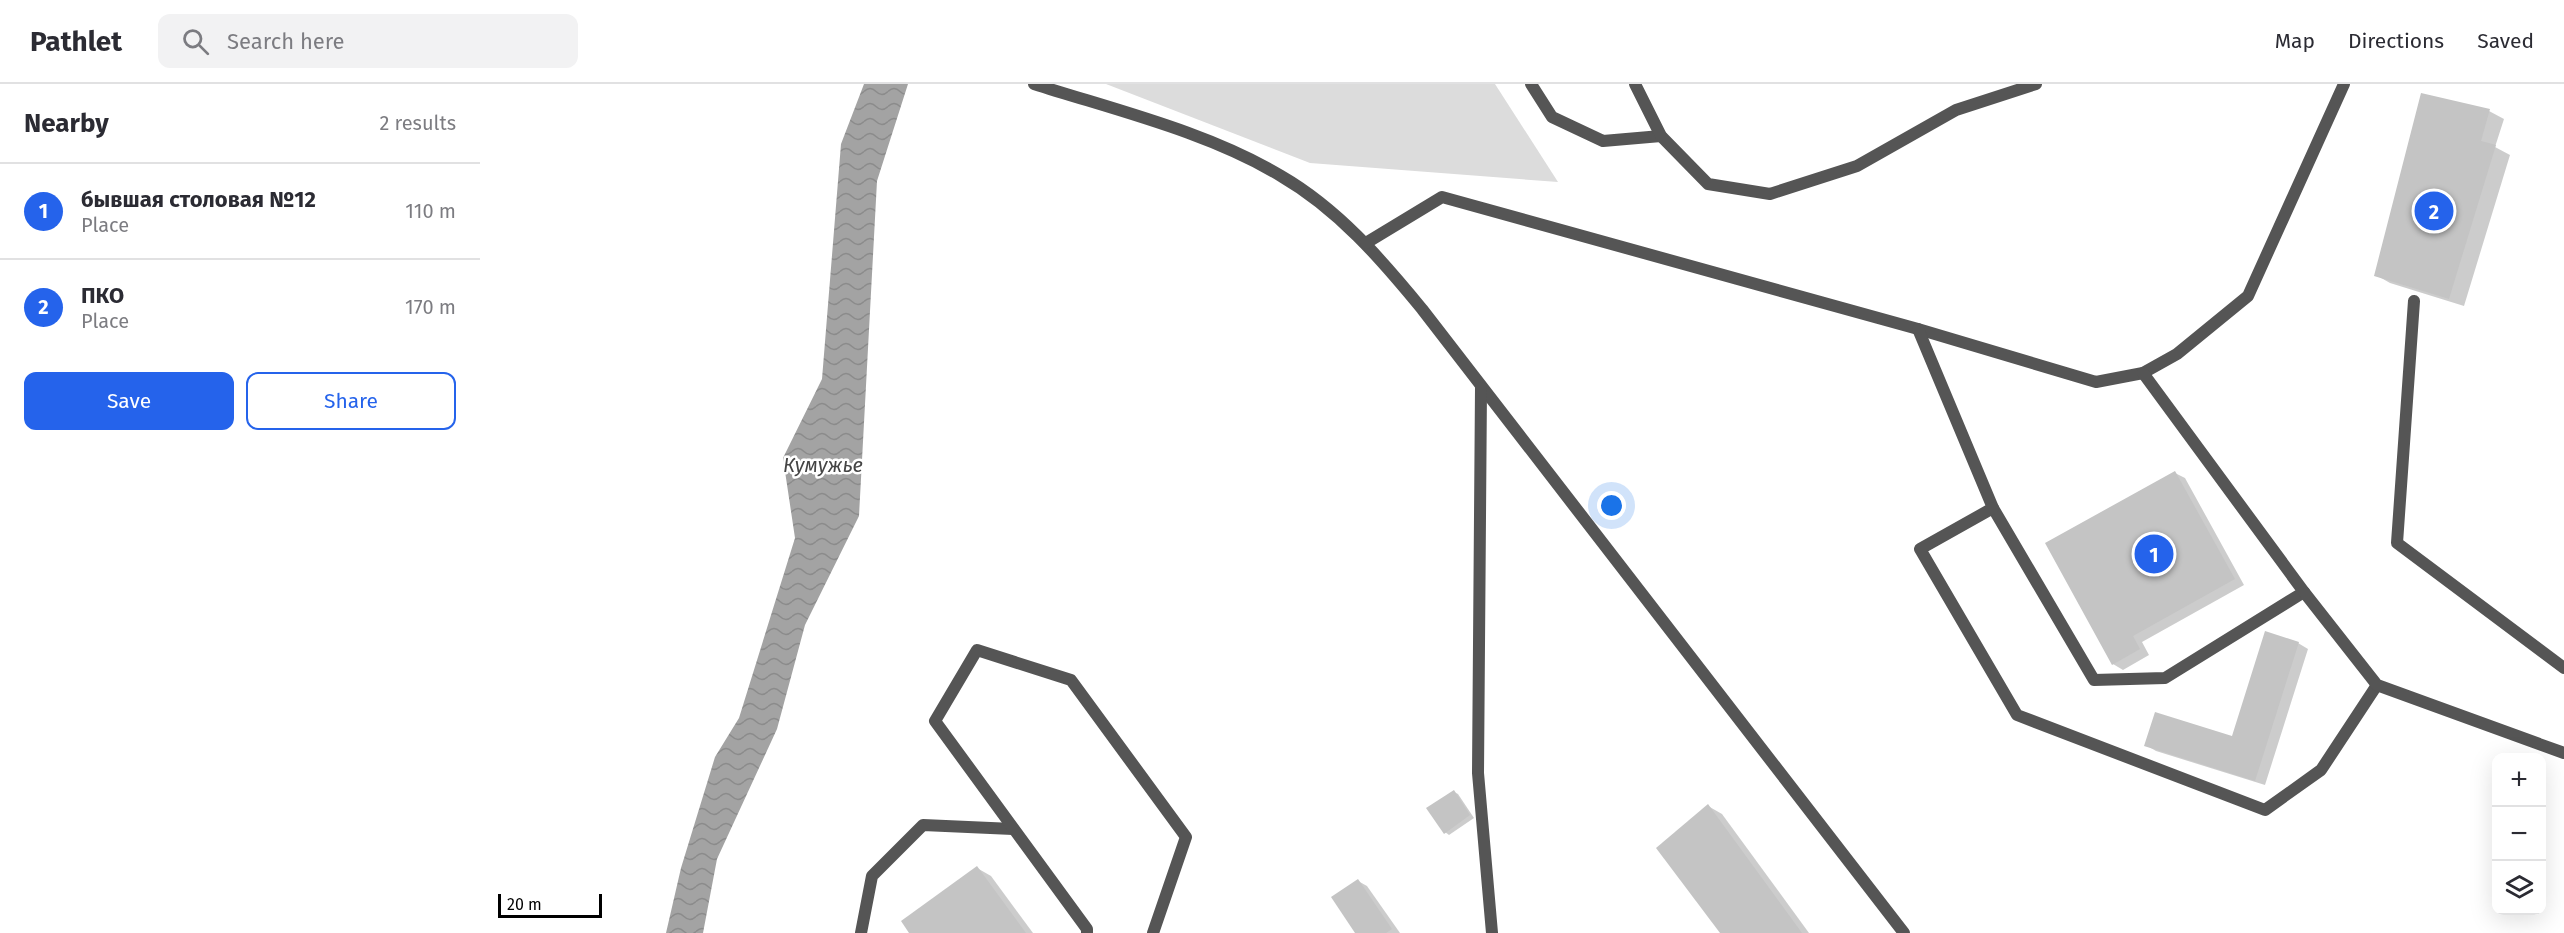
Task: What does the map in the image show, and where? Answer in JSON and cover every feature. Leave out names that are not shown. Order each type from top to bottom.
[{"type":"lane","points":[[1034,84],[1185,133],[1231,151],[1281,176],[1323,205],[1366,243],[1422,309],[1904,933]]},
{"type":"lane","points":[[1531,84],[1552,117],[1603,141],[1661,136]]},
{"type":"lane","points":[[1635,84],[1661,136],[1708,184],[1770,194],[1857,166],[1956,110],[2036,84]]},
{"type":"lane","points":[[1366,243],[1442,196],[1918,329],[2096,382],[2143,373],[2177,354],[2248,296],[2344,84]]},
{"type":"lane","points":[[2414,301],[2397,543],[2564,668]]},
{"type":"lane","points":[[1918,329],[1993,508],[2094,680],[2164,678],[2304,592]]},
{"type":"lane","points":[[2143,373],[2304,592],[2377,685],[2564,753]]},
{"type":"lane","points":[[1481,388],[1478,773],[1492,933]]},
{"type":"lane","points":[[1993,508],[1920,549],[2017,716],[2265,810],[2321,770],[2377,685]]},
{"type":"lane","points":[[1087,933],[1087,929],[935,721],[977,650],[1071,680],[1186,837],[1153,933]]},
{"type":"lane","points":[[861,933],[872,876],[923,825],[1013,829]]},
{"type":"shaded area","points":[[1106,84],[1495,84],[1558,182],[1310,163]]},
{"type":"water","name":"Кумужье","points":[[864,84],[908,84],[877,181],[859,516],[805,625],[777,729],[717,859],[703,933],[666,933],[681,868],[715,757],[739,718],[795,538],[783,458],[822,379],[841,144]]},
{"type":"building","points":[[2421,93],[2490,109],[2481,141],[2496,145],[2449,299],[2374,276]]},
{"type":"building","points":[[2175,471],[2235,579],[2133,636],[2140,649],[2112,665],[2045,543]]},
{"type":"building","points":[[2265,631],[2299,642],[2255,781],[2144,746],[2155,712],[2232,736]]},
{"type":"building","points":[[1454,790],[1470,815],[1444,834],[1426,808]]},
{"type":"building","points":[[1708,804],[1802,933],[1720,933],[1656,848]]},
{"type":"building","points":[[977,866],[1026,933],[909,933],[901,921]]},
{"type":"building","points":[[1358,879],[1392,929],[1386,933],[1355,933],[1331,897]]},
{"type":"place","name":"ПКО","points":[[2434,211]]},
{"type":"place","name":"бывшая столовая №12","points":[[2154,554]]}]
